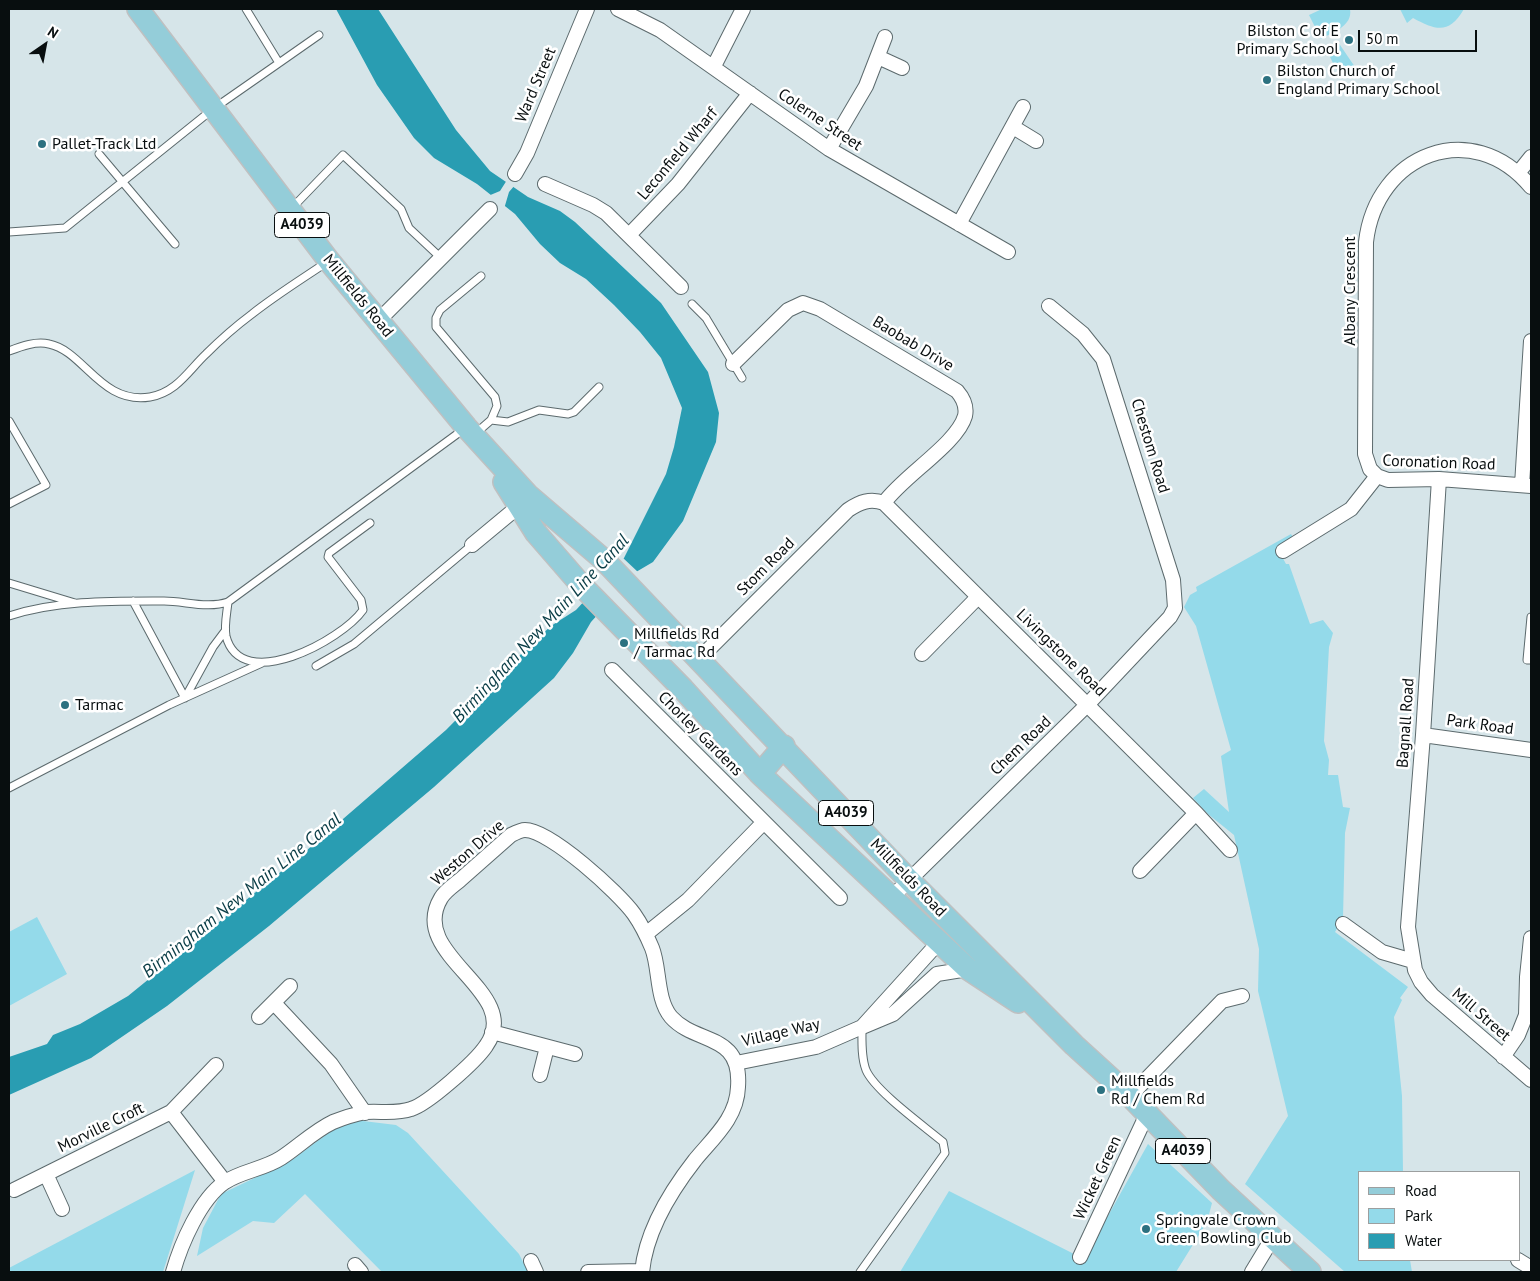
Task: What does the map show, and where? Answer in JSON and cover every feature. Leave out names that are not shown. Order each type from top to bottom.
[{"type":"main road","name":"Millfields Road","points":[[138,9],[329,261],[470,431],[524,500],[604,560],[784,746],[909,880],[1058,1028],[1130,1096],[1221,1190],[1310,1272]]},
{"type":"main road","name":"Millfields Road","points":[[524,500],[536,533],[582,586],[683,689],[760,774],[968,969],[1058,1028]]},
{"type":"main road","points":[[760,774],[784,746]]},
{"type":"street","name":"Ward Street","points":[[515,174],[527,153],[587,9]]},
{"type":"street","name":"Colerne Street","points":[[618,9],[660,30],[714,66],[829,149],[1008,252]]},
{"type":"street","points":[[714,66],[743,9]]},
{"type":"street","points":[[829,149],[854,109],[885,37]]},
{"type":"street","points":[[878,57],[902,68]]},
{"type":"street","name":"Leconfield Wharf","points":[[630,234],[689,172],[750,93]]},
{"type":"street","points":[[959,224],[1023,107]]},
{"type":"street","points":[[1013,127],[1036,141]]},
{"type":"street","name":"Albany Crescent","points":[[1377,476],[1370,469],[1365,454],[1366,242],[1368,227],[1376,206],[1387,188],[1411,163],[1443,150],[1469,149],[1497,157],[1519,172],[1531,187]]},
{"type":"street","points":[[1519,172],[1531,157]]},
{"type":"street","points":[[544,184],[593,205],[606,213],[630,234],[681,287]]},
{"type":"street","points":[[378,320],[490,209]]},
{"type":"street","name":"Baobab Drive","points":[[733,364],[788,310],[803,304],[820,309],[957,391],[965,405],[966,414],[962,424],[948,441],[894,489],[884,503]]},
{"type":"street","name":"Chestom Road","points":[[1049,306],[1083,334],[1103,359],[1173,580],[1175,608],[1170,617]]},
{"type":"street","points":[[1527,486],[1531,342]]},
{"type":"street","name":"Coronation Road","points":[[1283,551],[1351,509],[1377,476],[1388,480],[1439,479],[1527,486]]},
{"type":"street","name":"Bagnall Road","points":[[1414,966],[1408,927],[1423,735],[1439,479]]},
{"type":"street","points":[[472,545],[524,500]]},
{"type":"street","name":"Stom Road","points":[[700,658],[848,510],[858,503],[869,500],[884,503]]},
{"type":"street","name":"Livingstone Road","points":[[884,503],[1088,704],[1230,850]]},
{"type":"street","points":[[922,654],[978,597]]},
{"type":"street","name":"Chem Road","points":[[892,897],[1088,704],[1170,617]]},
{"type":"street","name":"Chorley Gardens","points":[[612,670],[840,898]]},
{"type":"street","name":"Park Road","points":[[1423,735],[1531,750]]},
{"type":"street","points":[[1140,871],[1196,813]]},
{"type":"street","points":[[646,934],[688,900],[764,822]]},
{"type":"street","name":"Weston Drive","points":[[492,1032],[493,1017],[488,1003],[481,991],[444,949],[437,934],[434,913],[442,896],[511,835],[524,829],[538,832],[550,838],[599,878],[634,913],[653,950],[664,1001],[671,1016],[691,1031],[723,1046],[736,1063]]},
{"type":"street","points":[[1343,924],[1382,952],[1414,966]]},
{"type":"street","points":[[1503,1057],[1518,1035],[1526,1015],[1530,990],[1526,977],[1531,938]]},
{"type":"street","name":"Village Way","points":[[862,1027],[939,942]]},
{"type":"street","name":"Mill Street","points":[[1414,966],[1421,982],[1432,995],[1531,1080]]},
{"type":"street","name":"Village Way","points":[[736,1063],[816,1047],[893,1014],[937,974],[968,969]]},
{"type":"street","points":[[259,1017],[290,986]]},
{"type":"street","points":[[1130,1096],[1222,1001],[1242,996]]},
{"type":"street","points":[[274,1003],[330,1064],[365,1112]]},
{"type":"street","points":[[173,1272],[179,1250],[201,1210],[212,1194],[225,1182],[279,1160],[333,1122],[365,1112],[411,1109],[419,1105],[473,1062],[487,1045],[492,1032],[575,1054]]},
{"type":"street","points":[[540,1075],[547,1047]]},
{"type":"street","points":[[588,1272],[642,1271],[661,1211],[694,1162],[732,1115],[738,1088],[736,1063]]},
{"type":"street","name":"Morville Croft","points":[[14,1190],[171,1112],[216,1065]]},
{"type":"street","name":"Morville Croft","points":[[171,1112],[225,1182]]},
{"type":"street","name":"Wicket Green","points":[[1080,1257],[1147,1114]]},
{"type":"street","name":"Morville Croft","points":[[46,1174],[62,1209]]},
{"type":"street","points":[[1252,1272],[1272,1239]]},
{"type":"street","points":[[1520,1261],[1531,1268]]},
{"type":"lane","points":[[246,9],[279,63]]},
{"type":"lane","points":[[9,232],[65,228],[213,109],[319,34]]},
{"type":"lane","points":[[100,154],[175,244]]},
{"type":"lane","points":[[290,210],[343,155],[401,209],[410,228],[441,258]]},
{"type":"lane","points":[[9,351],[25,345],[48,343],[65,350],[91,374],[117,392],[134,397],[164,394],[183,380],[204,355],[251,314],[329,261]]},
{"type":"lane","points":[[481,276],[440,310],[436,318],[436,327],[495,397],[497,406],[491,420]]},
{"type":"lane","points":[[692,304],[706,318],[742,378]]},
{"type":"lane","points":[[9,616],[54,606],[80,604],[166,601],[220,605],[228,602],[470,431],[491,420],[508,422],[539,410],[568,414],[574,412],[599,387]]},
{"type":"lane","points":[[9,421],[46,485],[9,504]]},
{"type":"lane","points":[[9,788],[185,698],[263,663],[304,653],[333,638],[364,610],[361,600],[328,557],[329,553],[370,523]]},
{"type":"lane","points":[[316,666],[354,644],[472,545]]},
{"type":"lane","points":[[9,583],[80,604]]},
{"type":"lane","points":[[133,601],[185,698]]},
{"type":"lane","points":[[228,602],[226,631],[231,648],[250,662],[263,663]]},
{"type":"lane","points":[[1531,617],[1526,660],[1531,660]]},
{"type":"lane","points":[[185,698],[213,647],[226,631]]},
{"type":"lane","points":[[860,1272],[945,1153],[943,1142],[886,1094],[866,1071],[862,1055],[862,1027]]},
{"type":"green space","points":[[1322,9],[1350,9],[1350,15],[1341,28],[1321,39],[1309,15]]},
{"type":"green space","points":[[1400,9],[1464,9],[1453,23],[1442,28],[1429,26],[1413,18],[1407,23]]},
{"type":"green space","points":[[1338,42],[1355,67],[1338,73],[1326,49]]},
{"type":"green space","points":[[1291,534],[1294,539],[1278,549],[1286,564],[1289,564],[1310,624],[1323,620],[1333,633],[1329,647],[1324,741],[1329,760],[1328,775],[1338,775],[1343,807],[1350,808],[1345,833],[1343,918],[1335,932],[1408,987],[1400,998],[1402,1000],[1394,1017],[1402,1096],[1403,1171],[1358,1171],[1358,1261],[1410,1261],[1412,1272],[1345,1272],[1245,1184],[1288,1116],[1258,991],[1259,949],[1234,835],[1208,814],[1193,798],[1204,789],[1229,812],[1221,756],[1231,750],[1196,626],[1184,607],[1190,595],[1197,591],[1196,587]]},
{"type":"green space","points":[[37,917],[67,974],[9,1006],[9,932]]},
{"type":"green space","points":[[355,1120],[396,1125],[408,1133],[519,1254],[528,1272],[382,1272],[305,1194],[274,1223],[253,1221],[197,1256],[203,1228],[221,1194],[292,1160],[335,1128]]},
{"type":"green space","points":[[1148,1144],[1212,1203],[1207,1222],[1176,1272],[900,1272],[949,1191],[1084,1259]]},
{"type":"green space","points":[[195,1170],[163,1272],[9,1272],[9,1268]]},
{"type":"water","points":[[336,9],[378,9],[456,130],[490,171],[528,197],[560,211],[575,222],[661,303],[708,372],[719,413],[716,442],[683,521],[653,562],[636,572],[591,622],[573,653],[554,678],[434,787],[269,926],[167,1006],[91,1058],[9,1095],[9,1057],[47,1044],[53,1035],[80,1024],[128,996],[299,857],[446,730],[551,626],[576,610],[624,558],[666,474],[682,408],[661,358],[640,332],[614,305],[586,279],[560,263],[540,244],[515,214],[477,184],[434,158],[414,138],[377,85]]},
{"type":"pier","points":[[507,180],[515,185],[509,192],[504,209],[488,196],[500,191]]},
{"type":"pier","points":[[622,557],[639,573],[599,617],[583,599]]},
{"type":"place","name":"Bilston C of E Primary School","points":[[1349,40]]},
{"type":"place","name":"Bilston Church of England Primary School","points":[[1267,80]]},
{"type":"place","name":"Pallet-Track Ltd","points":[[42,144]]},
{"type":"place","name":"Millfields Rd / Tarmac Rd","points":[[624,643]]},
{"type":"place","name":"Tarmac","points":[[65,705]]},
{"type":"place","name":"Millfields Rd / Chem Rd","points":[[1101,1090]]},
{"type":"place","name":"Springvale Crown Green Bowling Club","points":[[1146,1229]]},
{"type":"water label","name":"Birmingham New Main Line Canal","points":[[541,629]]},
{"type":"water label","name":"Birmingham New Main Line Canal","points":[[242,896]]}]
